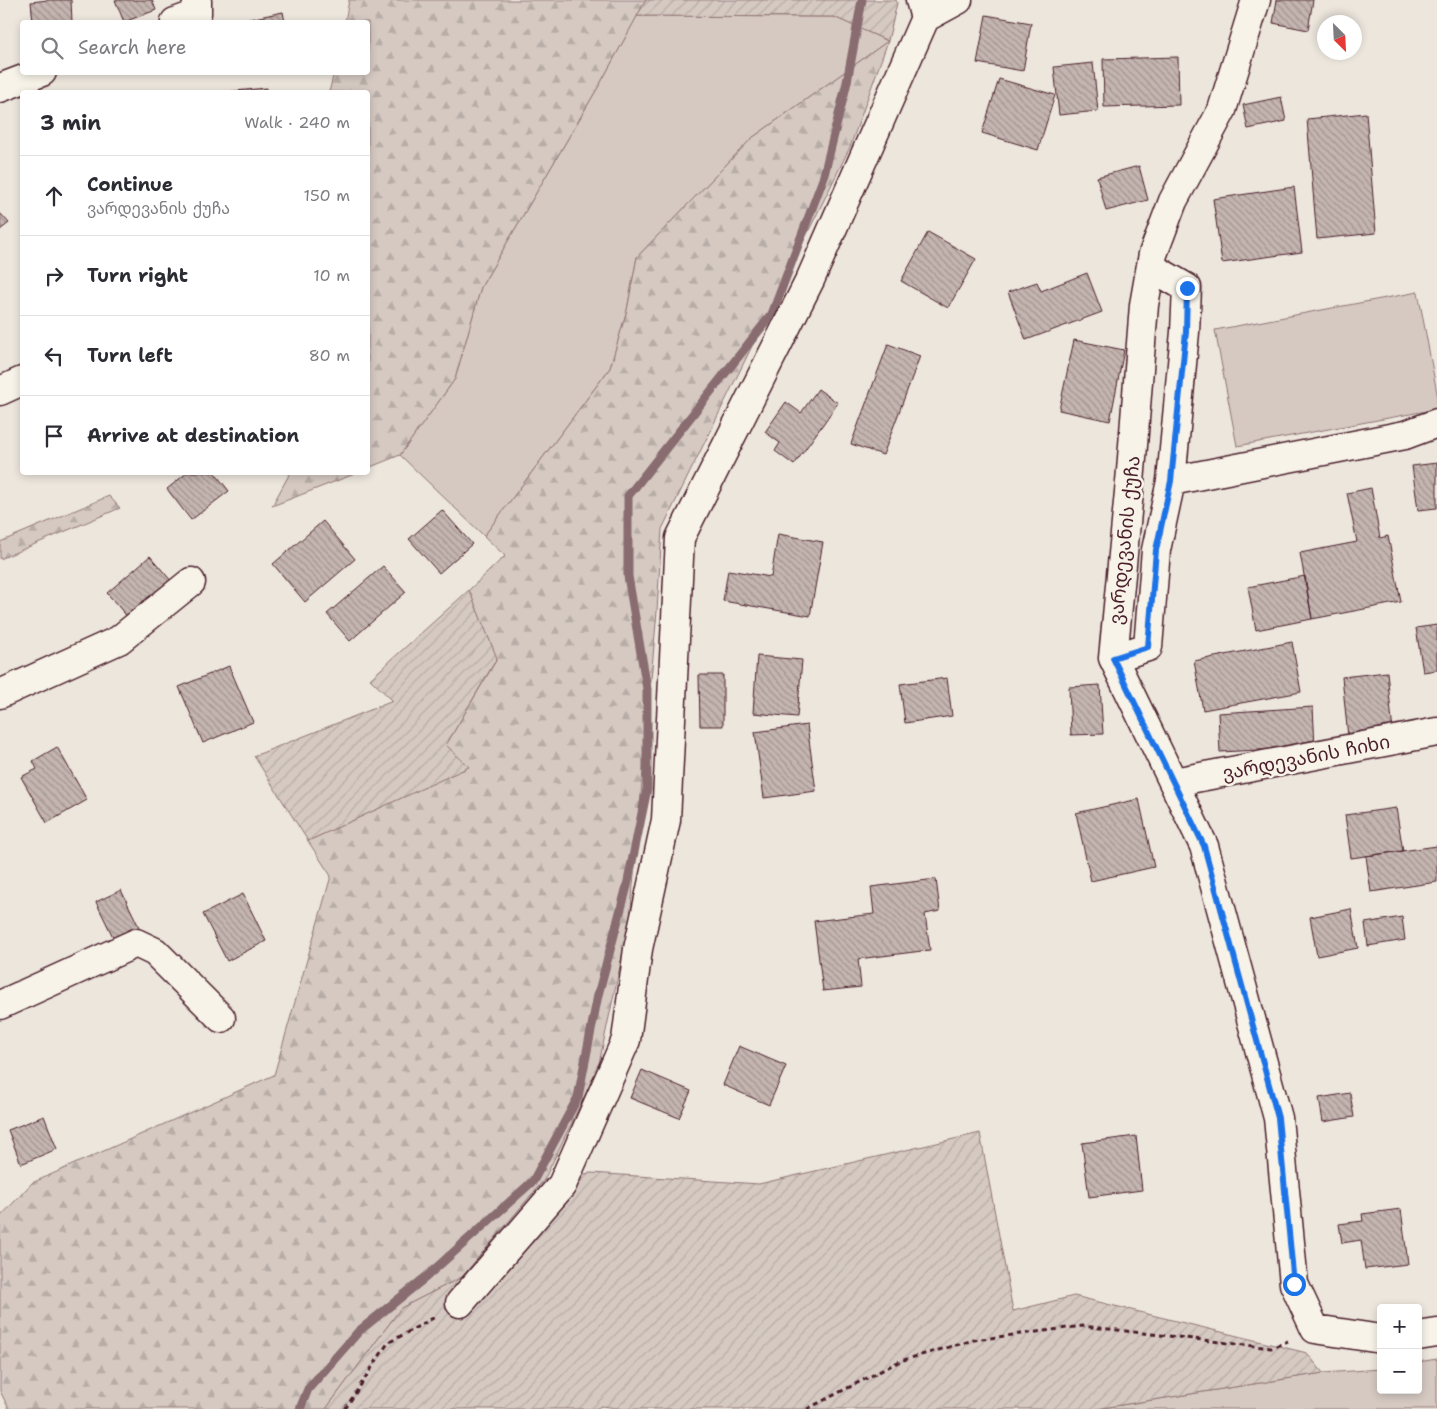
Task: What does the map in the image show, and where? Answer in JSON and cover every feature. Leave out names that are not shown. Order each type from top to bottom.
[{"type":"street","points":[[180,20],[197,14],[197,0]]},
{"type":"street","points":[[460,1303],[562,1185],[626,1040],[638,949],[666,820],[680,538],[810,280],[923,9],[958,0]]},
{"type":"street","name":"ვარდევანის ქუჩა","points":[[1113,658],[1144,305],[1153,254],[1174,201],[1222,110],[1256,0]]},
{"type":"street","points":[[0,88],[34,75]]},
{"type":"street","points":[[1151,267],[1187,288],[1186,332],[1171,481],[1156,550],[1148,647],[1113,658],[1204,846],[1278,1118],[1294,1284],[1315,1329],[1377,1337]]},
{"type":"street","points":[[0,391],[20,382]]},
{"type":"street","points":[[1171,481],[1405,435],[1437,423]]},
{"type":"street","points":[[0,694],[118,640],[191,582]]},
{"type":"street","name":"ვარდევანის ჩიხი","points":[[1174,782],[1437,732]]},
{"type":"street","points":[[0,1005],[136,943],[155,952],[222,1018]]},
{"type":"street","points":[[1422,1335],[1437,1333]]},
{"type":"path","points":[[345,1409],[388,1343],[460,1303]]},
{"type":"path","points":[[807,1409],[900,1361],[974,1340],[1083,1326],[1271,1348],[1315,1329]]},
{"type":"green space","points":[[349,0],[646,0],[601,82],[481,287],[455,379],[400,455],[370,467],[370,90],[330,90],[333,75],[370,75],[370,20],[345,20]]},
{"type":"green space","points":[[646,0],[896,0],[897,3],[888,41],[834,17],[637,16]]},
{"type":"green space","points":[[637,16],[834,17],[888,41],[752,138],[637,257],[627,310],[610,368],[484,536],[400,455],[455,379],[481,287],[601,82]]},
{"type":"green space","points":[[888,41],[850,147],[662,529],[657,611],[630,920],[598,1068],[544,1180],[462,1277],[401,1308],[326,1409],[9,1409],[0,1391],[0,1217],[32,1183],[274,1075],[331,876],[308,841],[468,767],[446,745],[497,659],[469,590],[505,556],[484,536],[610,368],[627,310],[637,257],[752,138]]},
{"type":"green space","points":[[1418,292],[1437,393],[1437,409],[1237,446],[1215,330]]},
{"type":"green space","points":[[289,475],[352,475],[272,506]]},
{"type":"green space","points":[[109,496],[120,508],[0,559],[0,542]]},
{"type":"green space","points":[[469,590],[497,658],[446,745],[469,767],[308,841],[254,756],[393,701],[370,679]]},
{"type":"green space","points":[[980,1133],[1013,1311],[1074,1296],[1307,1353],[1323,1373],[1096,1409],[623,1409],[602,1406],[594,1409],[326,1409],[401,1308],[462,1277],[544,1180],[591,1173],[759,1184]]},
{"type":"green space","points":[[1437,1359],[1437,1409],[1096,1409],[1323,1373],[1377,1369],[1377,1394],[1422,1394],[1422,1361]]},
{"type":"building","points":[[71,0],[72,20],[33,20],[31,2]]},
{"type":"building","points":[[115,0],[152,0],[156,10],[129,20],[123,20]]},
{"type":"building","points":[[1277,0],[1313,0],[1308,30],[1273,23]]},
{"type":"building","points":[[283,12],[285,20],[245,20]]},
{"type":"building","points":[[986,15],[1031,23],[1023,71],[977,63]]},
{"type":"building","points":[[1178,57],[1179,105],[1104,107],[1103,59]]},
{"type":"building","points":[[1093,63],[1098,111],[1059,115],[1054,67]]},
{"type":"building","points":[[999,79],[1055,95],[1038,150],[982,133]]},
{"type":"building","points":[[267,88],[267,90],[246,90]]},
{"type":"building","points":[[1281,97],[1286,121],[1248,129],[1243,105]]},
{"type":"building","points":[[1366,113],[1376,233],[1317,239],[1307,119]]},
{"type":"building","points":[[1139,166],[1148,200],[1106,211],[1097,177]]},
{"type":"building","points":[[1294,187],[1302,252],[1222,263],[1213,199]]},
{"type":"building","points":[[0,213],[9,223],[0,230]]},
{"type":"building","points":[[928,232],[976,259],[948,308],[901,281]]},
{"type":"building","points":[[1087,273],[1102,312],[1026,340],[1008,292],[1037,282],[1041,291]]},
{"type":"building","points":[[1074,340],[1124,350],[1110,421],[1059,410]]},
{"type":"building","points":[[888,344],[920,356],[883,455],[851,444]]},
{"type":"building","points":[[818,389],[838,403],[794,465],[775,451],[780,443],[765,432],[786,402],[801,413]]},
{"type":"building","points":[[1437,463],[1437,508],[1418,510],[1412,466]]},
{"type":"building","points":[[184,475],[216,475],[229,491],[191,520],[167,489]]},
{"type":"building","points":[[1371,488],[1380,538],[1388,536],[1401,602],[1312,619],[1300,553],[1357,542],[1347,493]]},
{"type":"building","points":[[442,510],[472,544],[439,573],[409,539]]},
{"type":"building","points":[[323,521],[355,559],[305,602],[273,564]]},
{"type":"building","points":[[778,534],[823,542],[810,616],[723,601],[728,570],[771,577]]},
{"type":"building","points":[[150,556],[178,589],[135,626],[107,593]]},
{"type":"building","points":[[383,566],[406,592],[350,641],[327,614]]},
{"type":"building","points":[[1305,576],[1312,619],[1256,630],[1248,587]]},
{"type":"building","points":[[1437,625],[1437,670],[1423,672],[1416,628]]},
{"type":"building","points":[[1292,642],[1301,692],[1203,710],[1194,661]]},
{"type":"building","points":[[757,656],[802,660],[797,717],[753,713]]},
{"type":"building","points":[[229,666],[253,722],[203,743],[179,687]]},
{"type":"building","points":[[1387,672],[1393,732],[1348,737],[1342,677]]},
{"type":"building","points":[[699,675],[723,675],[723,726],[700,726]]},
{"type":"building","points":[[947,678],[952,716],[905,723],[900,684]]},
{"type":"building","points":[[1100,685],[1103,734],[1071,735],[1069,687]]},
{"type":"building","points":[[1313,707],[1315,747],[1220,752],[1218,713]]},
{"type":"building","points":[[807,725],[816,791],[764,798],[755,732]]},
{"type":"building","points":[[57,747],[87,800],[47,823],[21,777],[37,769],[33,761]]},
{"type":"building","points":[[1139,799],[1154,867],[1091,881],[1076,813]]},
{"type":"building","points":[[1396,808],[1403,851],[1351,858],[1345,815]]},
{"type":"building","points":[[1437,846],[1437,882],[1371,892],[1366,856]]},
{"type":"building","points":[[936,879],[940,911],[925,914],[930,950],[858,959],[861,987],[823,991],[814,921],[874,914],[871,887]]},
{"type":"building","points":[[121,890],[141,931],[116,943],[96,902]]},
{"type":"building","points":[[243,894],[266,941],[227,961],[203,914]]},
{"type":"building","points":[[1351,909],[1358,948],[1317,956],[1310,917]]},
{"type":"building","points":[[1402,917],[1405,940],[1368,946],[1365,923]]},
{"type":"building","points":[[739,1046],[786,1066],[769,1105],[723,1085]]},
{"type":"building","points":[[642,1070],[691,1091],[679,1118],[630,1098]]},
{"type":"building","points":[[1350,1093],[1354,1117],[1323,1122],[1319,1098]]},
{"type":"building","points":[[44,1116],[57,1149],[21,1164],[8,1130]]},
{"type":"building","points":[[1136,1136],[1142,1190],[1089,1197],[1082,1143]]},
{"type":"building","points":[[1401,1209],[1408,1264],[1365,1269],[1361,1240],[1342,1243],[1339,1224],[1363,1221],[1362,1214]]},
{"type":"waterway","points":[[300,1409],[308,1389],[359,1331],[426,1277],[533,1181],[578,1097],[598,995],[627,886],[647,789],[647,689],[628,576],[628,496],[772,314],[823,179],[847,82],[862,0]]},
{"type":"route","points":[[1187,288],[1186,332],[1171,481],[1156,550],[1148,647],[1113,658],[1204,846],[1278,1118],[1294,1284]]}]
